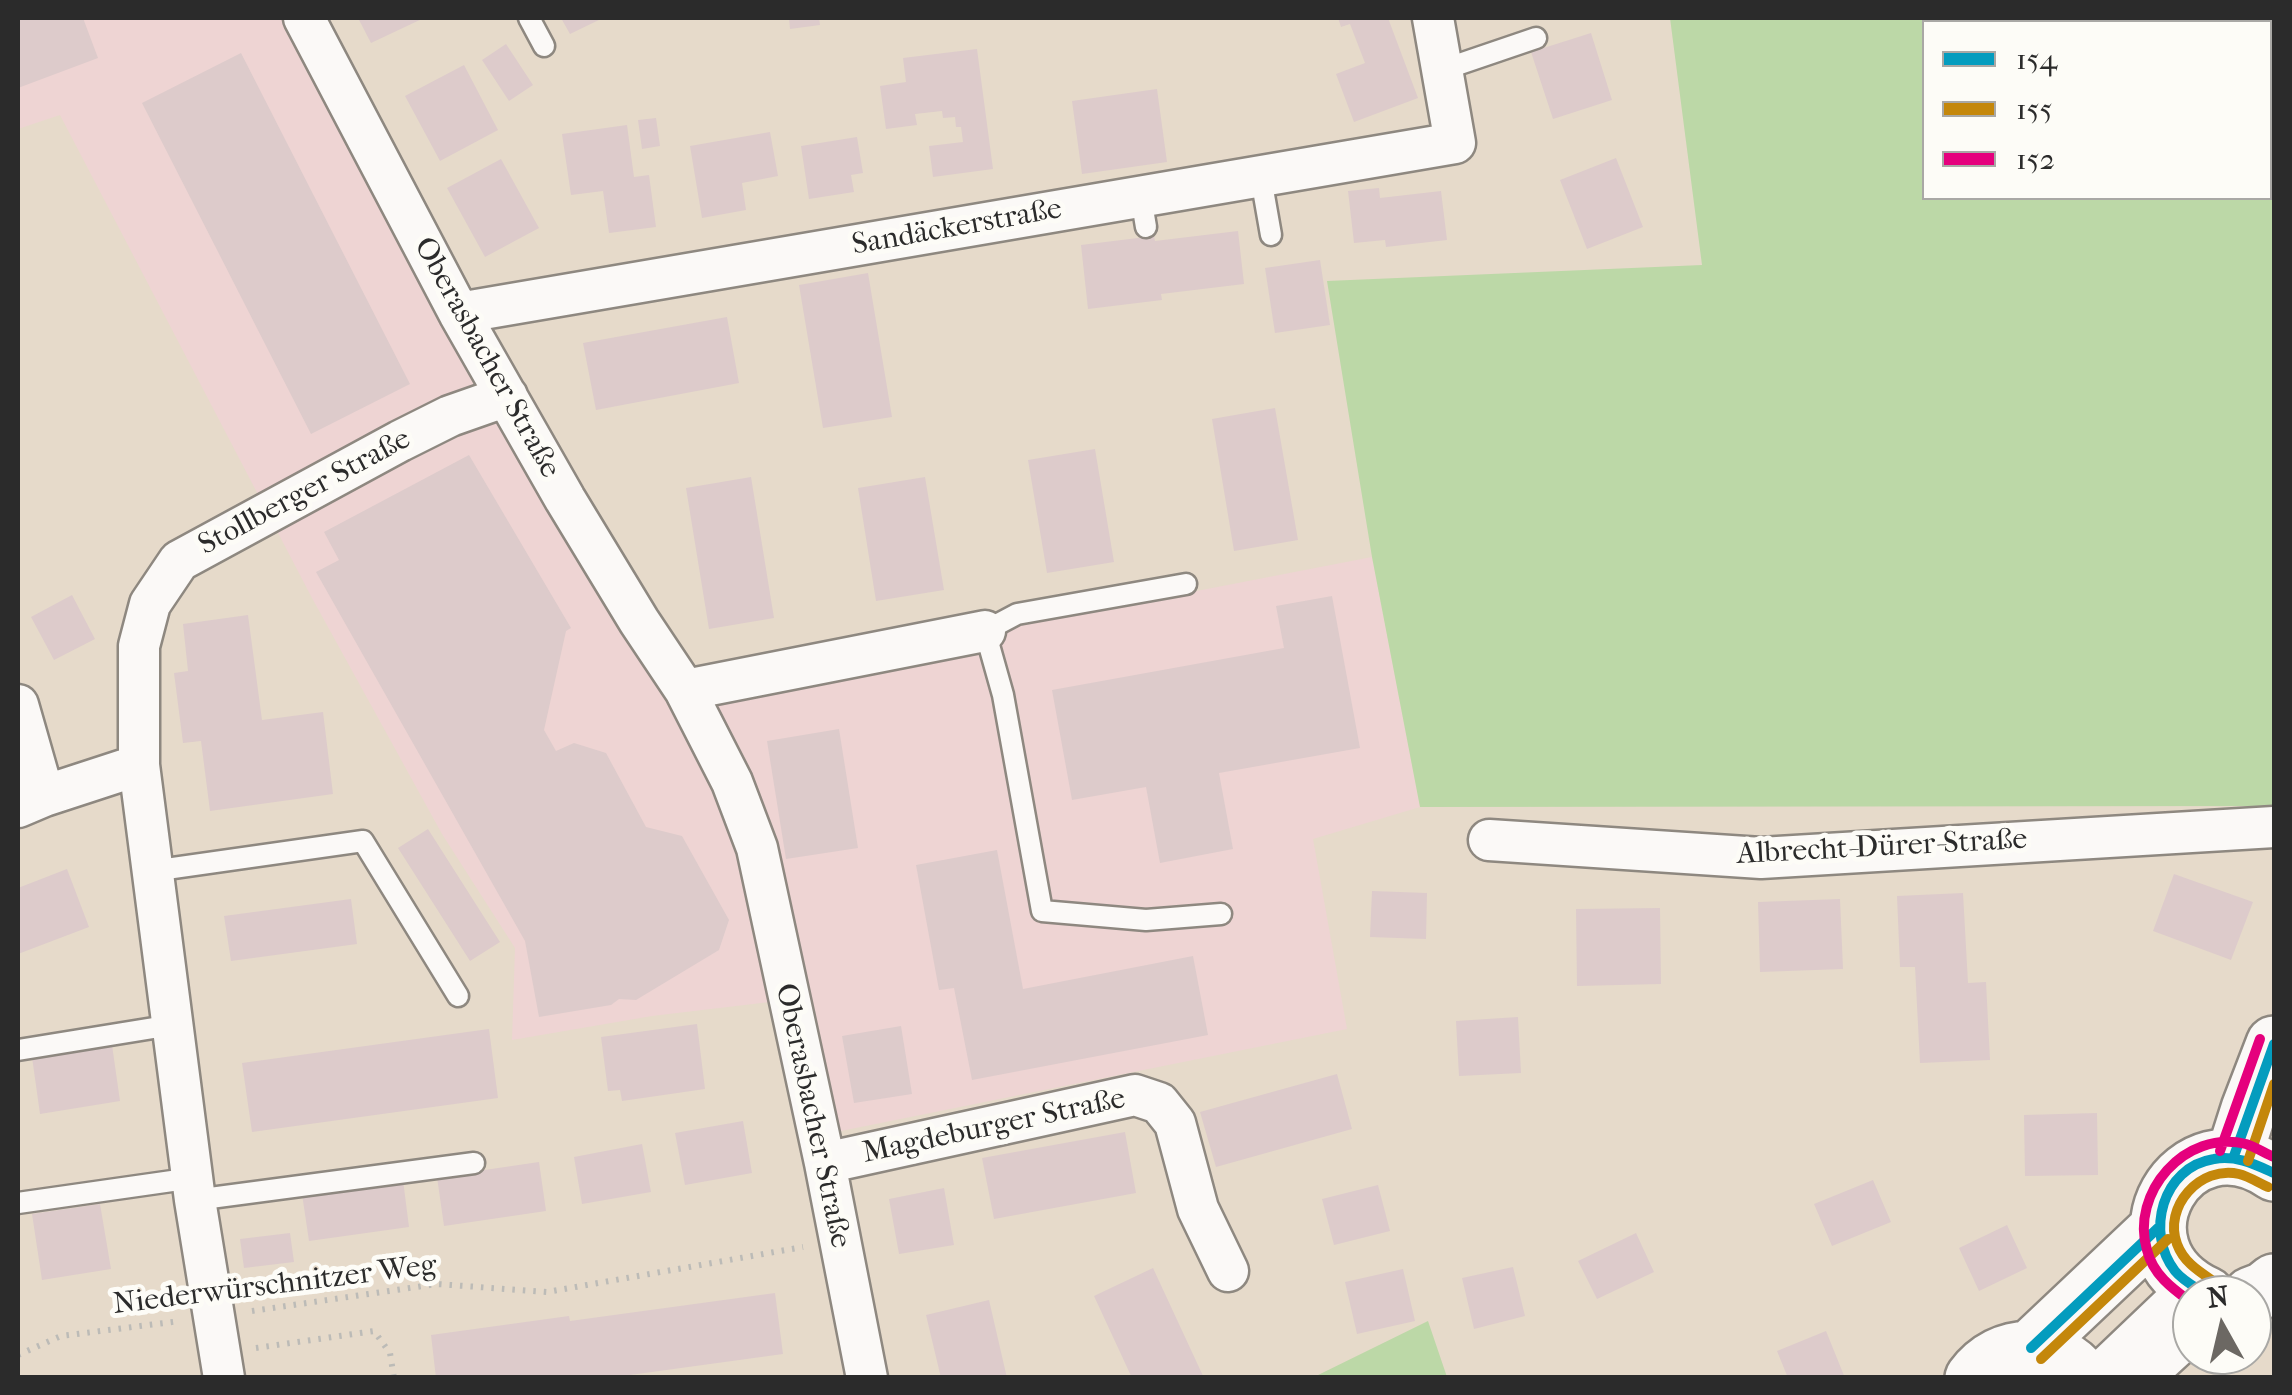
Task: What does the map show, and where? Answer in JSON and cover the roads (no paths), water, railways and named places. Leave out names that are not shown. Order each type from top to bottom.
[{"type":"street","name":"Oberasbacher Straße","points":[[304,18],[458,313],[565,499],[685,690],[732,782],[757,848],[825,1163],[866,1378]]},
{"type":"street","points":[[1433,18],[1442,70]]},
{"type":"street","name":"Sandäckerstraße","points":[[458,313],[1143,212],[1260,178],[1454,143],[1442,70]]},
{"type":"street","name":"Stollberger Straße","points":[[219,1349],[195,1196],[140,765],[139,646],[150,604],[179,561],[400,441],[450,416],[507,396]]},
{"type":"street","points":[[685,690],[985,632]]},
{"type":"street","points":[[18,705],[31,801],[140,765]]},
{"type":"street","name":"Albrecht-Dürer-Straße","points":[[1490,840],[1761,858],[2274,826]]},
{"type":"street","points":[[2176,1275],[2161,1250],[2160,1209],[2180,1176],[2196,1164],[2215,1158],[2254,1165],[2248,1109],[2274,1044]]},
{"type":"street","name":"Magdeburger Straße","points":[[825,1163],[1134,1094],[1159,1103],[1176,1123],[1198,1209],[1228,1271]]},
{"type":"street","points":[[2031,1348],[2158,1228]]},
{"type":"street","points":[[2106,1378],[2172,1318]]},
{"type":"street","points":[[1973,1378],[1982,1365],[2005,1352],[2031,1348],[2064,1358],[2084,1378]]},
{"type":"lane","points":[[528,18],[544,46]]},
{"type":"lane","points":[[1442,70],[1536,38]]},
{"type":"lane","points":[[1260,178],[1272,235]]},
{"type":"lane","points":[[1186,584],[1017,614],[985,632],[1003,695],[1042,910],[1146,920],[1221,914]]},
{"type":"lane","points":[[152,871],[363,841],[458,996]]},
{"type":"lane","points":[[18,1050],[172,1025]]},
{"type":"lane","points":[[18,1204],[195,1196],[474,1163]]}]
